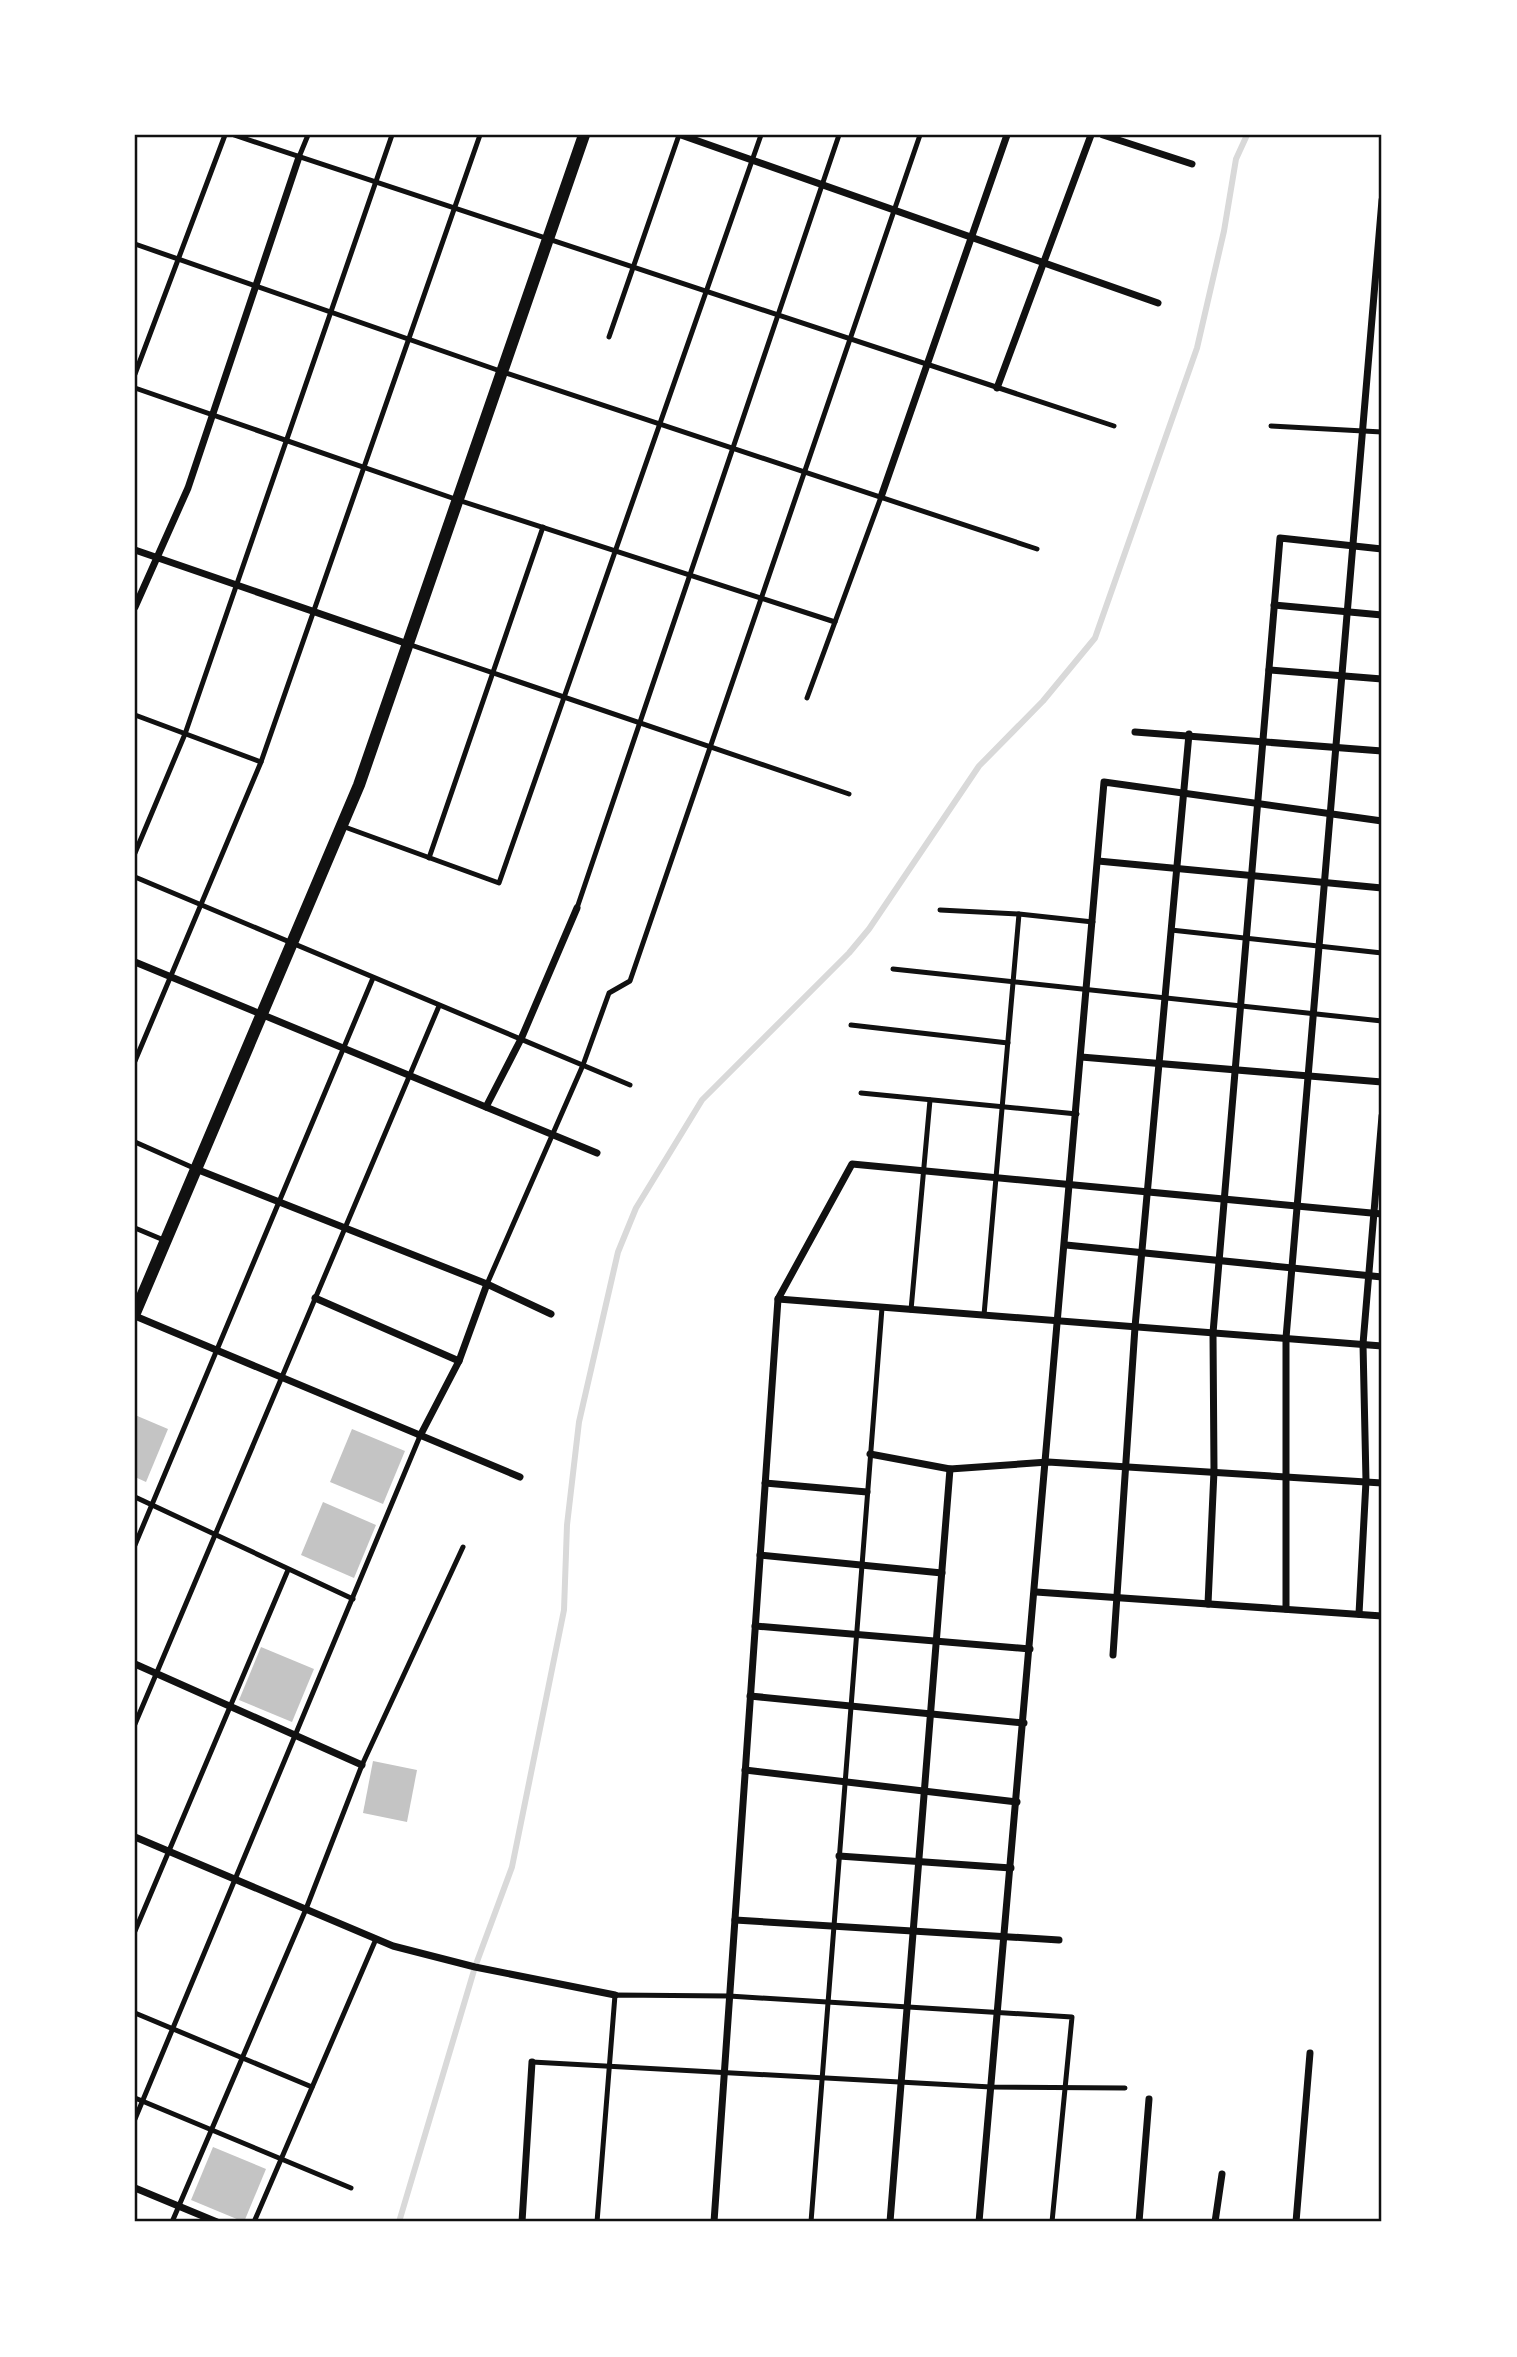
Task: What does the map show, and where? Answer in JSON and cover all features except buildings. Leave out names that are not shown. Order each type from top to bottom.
[{"type":"street","points":[[520,1477],[135,1314],[342,826],[408,644],[584,135]]},
{"type":"street","points":[[680,135],[1158,303]]},
{"type":"street","points":[[881,497],[929,366],[1007,135]]},
{"type":"street","points":[[997,388],[1091,135]]},
{"type":"street","points":[[1103,135],[1192,163]]},
{"type":"street","points":[[135,607],[188,488],[299,157]]},
{"type":"street","points":[[1286,1609],[1286,1338],[1363,431],[1378,300],[1382,200]]},
{"type":"street","points":[[1208,1604],[1214,1471],[1213,1333],[1280,538],[1382,549]]},
{"type":"street","points":[[135,550],[408,644]]},
{"type":"street","points":[[1275,606],[1382,615]]},
{"type":"street","points":[[1269,670],[1382,679]]},
{"type":"street","points":[[1135,732],[1189,734],[1382,751]]},
{"type":"street","points":[[1113,1655],[1135,1327],[1189,734]]},
{"type":"street","points":[[979,2222],[1048,1462],[1104,782],[1382,821]]},
{"type":"street","points":[[1098,861],[1382,888]]},
{"type":"street","points":[[486,1107],[521,1039],[577,908]]},
{"type":"street","points":[[135,962],[597,1153]]},
{"type":"street","points":[[1081,1057],[1382,1082]]},
{"type":"street","points":[[1359,1614],[1366,1481],[1363,1344],[1378,1213],[1382,1116]]},
{"type":"street","points":[[714,2222],[778,1299],[852,1164],[1378,1213]]},
{"type":"street","points":[[196,1169],[487,1284],[551,1314]]},
{"type":"street","points":[[1066,1245],[1382,1277]]},
{"type":"street","points":[[420,1436],[459,1361],[487,1284]]},
{"type":"street","points":[[316,1298],[459,1361]]},
{"type":"street","points":[[778,1299],[1382,1346]]},
{"type":"street","points":[[870,1454],[950,1469],[1048,1462],[1382,1483]]},
{"type":"street","points":[[890,2222],[950,1469]]},
{"type":"street","points":[[765,1483],[867,1492]]},
{"type":"street","points":[[760,1555],[942,1573]]},
{"type":"street","points":[[1036,1592],[1382,1616]]},
{"type":"street","points":[[755,1626],[1030,1649]]},
{"type":"street","points":[[135,1664],[362,1765]]},
{"type":"street","points":[[750,1696],[1024,1723]]},
{"type":"street","points":[[745,1770],[1017,1802]]},
{"type":"street","points":[[135,1838],[376,1939],[475,1967],[615,1995]]},
{"type":"street","points":[[839,1856],[1011,1868]]},
{"type":"street","points":[[735,1920],[1059,1940]]},
{"type":"street","points":[[1296,2222],[1310,2053]]},
{"type":"street","points":[[522,2222],[531,2062]]},
{"type":"street","points":[[1139,2222],[1149,2099]]},
{"type":"street","points":[[1215,2222],[1222,2174]]},
{"type":"street","points":[[135,2188],[217,2222]]},
{"type":"lane","points":[[135,374],[225,135]]},
{"type":"lane","points":[[234,135],[1114,426]]},
{"type":"lane","points":[[299,157],[308,135]]},
{"type":"lane","points":[[135,853],[186,734],[391,135]]},
{"type":"lane","points":[[135,1061],[261,762],[480,135]]},
{"type":"lane","points":[[609,337],[680,135]]},
{"type":"lane","points":[[342,826],[499,883],[761,135]]},
{"type":"lane","points":[[577,908],[839,135]]},
{"type":"lane","points":[[487,1284],[583,1065],[609,993],[630,981],[920,135]]},
{"type":"lane","points":[[135,244],[503,372],[1037,549]]},
{"type":"lane","points":[[135,388],[458,500],[835,622]]},
{"type":"lane","points":[[1271,426],[1382,432]]},
{"type":"lane","points":[[807,698],[881,497]]},
{"type":"lane","points":[[429,858],[543,527]]},
{"type":"lane","points":[[408,644],[849,794]]},
{"type":"lane","points":[[135,715],[261,762]]},
{"type":"lane","points":[[135,877],[630,1085]]},
{"type":"lane","points":[[940,910],[1020,914],[1093,922]]},
{"type":"lane","points":[[984,1315],[1020,914]]},
{"type":"lane","points":[[1171,930],[1382,953]]},
{"type":"lane","points":[[893,970],[1382,1021]]},
{"type":"lane","points":[[135,1545],[373,978]]},
{"type":"lane","points":[[135,1724],[439,1006]]},
{"type":"lane","points":[[851,1025],[1008,1043]]},
{"type":"lane","points":[[861,1093],[1077,1114]]},
{"type":"lane","points":[[911,1310],[930,1100]]},
{"type":"lane","points":[[135,1142],[196,1169]]},
{"type":"lane","points":[[135,1228],[166,1241]]},
{"type":"lane","points":[[811,2222],[882,1308]]},
{"type":"lane","points":[[135,2119],[420,1436]]},
{"type":"lane","points":[[135,1497],[353,1599]]},
{"type":"lane","points":[[173,2222],[306,1909],[362,1765],[463,1547]]},
{"type":"lane","points":[[135,1931],[288,1570]]},
{"type":"lane","points":[[254,2222],[376,1939]]},
{"type":"lane","points":[[597,2222],[615,1995],[729,1996],[1072,2017],[1052,2222]]},
{"type":"lane","points":[[135,2013],[312,2088]]},
{"type":"lane","points":[[531,2062],[991,2087],[1125,2088]]},
{"type":"lane","points":[[135,2098],[351,2189]]},
{"type":"waterway","points":[[399,2222],[475,1967],[512,1867],[564,1610],[567,1525],[579,1422],[618,1252],[636,1208],[702,1100],[849,953],[869,929],[979,766],[1043,701],[1095,638],[1197,348],[1224,231],[1236,159],[1247,135]]}]
